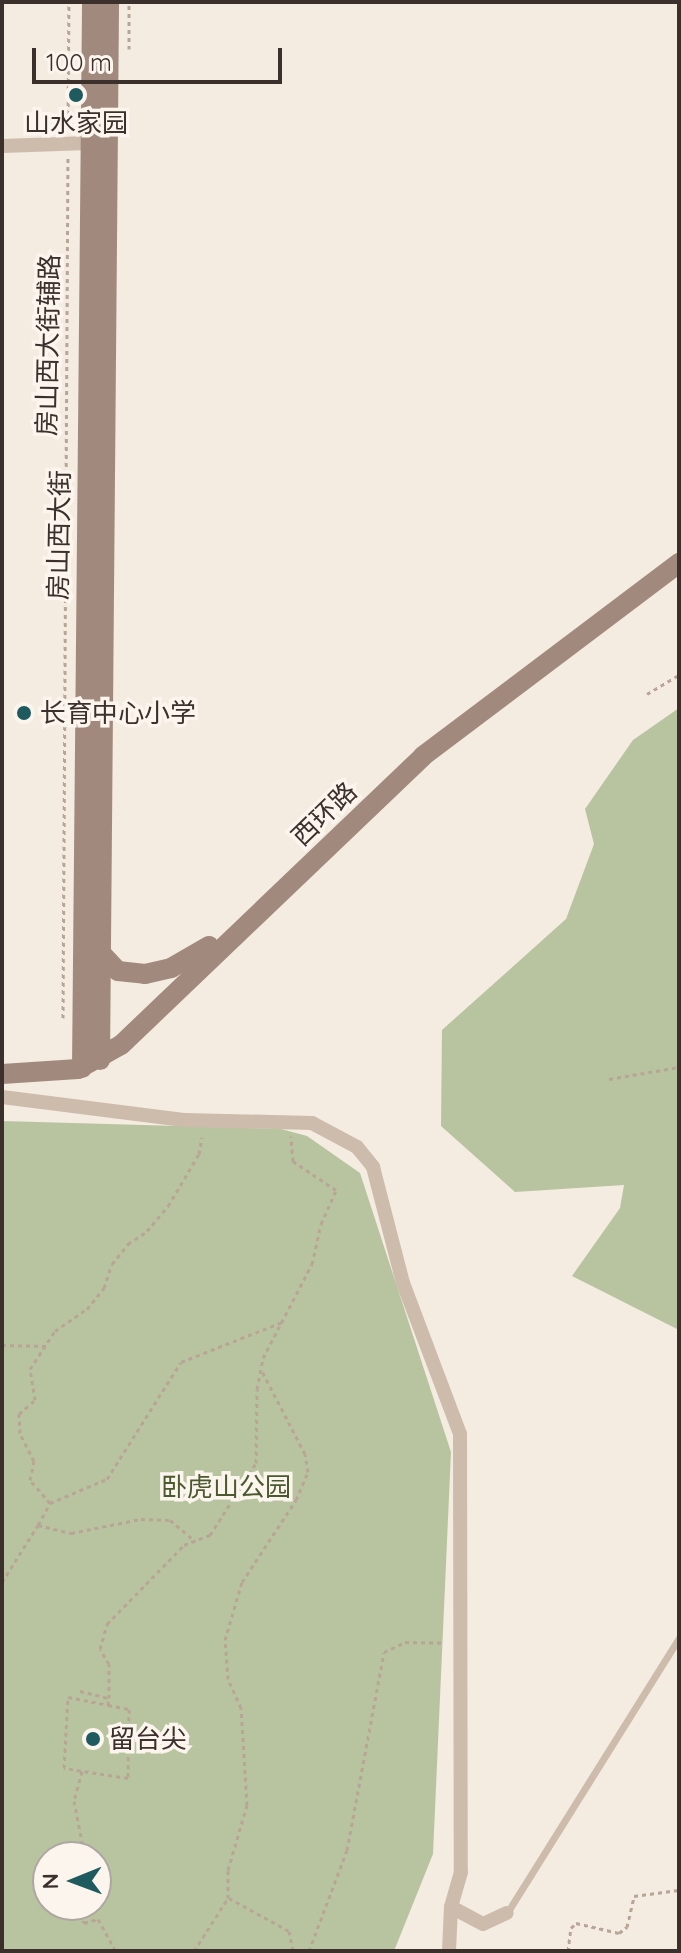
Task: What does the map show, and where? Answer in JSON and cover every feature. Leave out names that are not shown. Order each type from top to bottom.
[{"type":"main road","name":"房山西大街","points":[[85,1058],[92,2]]},
{"type":"main road","name":"房山西大街","points":[[85,1058],[100,952],[109,2]]},
{"type":"main road","name":"西环路","points":[[85,1058],[209,946],[405,759],[508,676],[679,551]]},
{"type":"main road","name":"西环路","points":[[85,1058],[423,756],[679,563]]},
{"type":"main road","points":[[100,952],[118,971],[145,974],[171,968],[209,946]]},
{"type":"main road","points":[[2,1062],[85,1058]]},
{"type":"main road","points":[[2,1074],[85,1058]]},
{"type":"street","points":[[2,146],[89,143]]},
{"type":"street","points":[[2,1097],[205,1120],[290,1120],[333,1131],[357,1147],[373,1167],[403,1283],[452,1402],[460,1434],[457,1644],[461,1872],[451,1907],[449,1951]]},
{"type":"street","points":[[451,1907],[483,1924],[507,1913]]},
{"type":"lane","points":[[507,1913],[679,1638]]},
{"type":"path","name":"房山西大街辅路","points":[[69,2],[68,144],[85,1058]]},
{"type":"path","points":[[647,694],[679,675]]},
{"type":"path","points":[[609,1079],[679,1067]]},
{"type":"path","points":[[50,1503],[30,1480],[34,1461],[20,1433],[19,1414],[35,1400],[30,1369],[55,1331],[87,1309],[104,1288],[112,1264],[168,1206],[199,1154],[205,1120]]},
{"type":"path","points":[[108,1705],[109,1664],[100,1649],[107,1624],[184,1545],[210,1535],[256,1463],[261,1369],[312,1264],[321,1224],[336,1190],[293,1161],[290,1120]]},
{"type":"path","points":[[2,1582],[50,1503],[107,1479],[181,1362],[285,1321]]},
{"type":"path","points":[[2,1345],[46,1346]]},
{"type":"path","points":[[194,1951],[228,1898],[228,1870],[247,1805],[241,1708],[228,1679],[225,1640],[242,1582],[296,1500],[308,1472],[305,1454],[261,1369]]},
{"type":"path","points":[[38,1525],[71,1533],[141,1519],[170,1520],[195,1541]]},
{"type":"path","points":[[309,1951],[347,1850],[384,1652],[405,1642],[457,1644]]},
{"type":"path","points":[[80,1691],[109,1698]]},
{"type":"path","points":[[68,1697],[108,1705],[129,1709],[128,1778],[64,1768],[68,1697]]},
{"type":"path","points":[[82,1771],[74,1801],[82,1841]]},
{"type":"path","points":[[568,1951],[571,1928],[576,1923],[619,1933],[627,1927],[634,1896],[679,1890]]},
{"type":"path","points":[[228,1898],[289,1931],[293,1951]]},
{"type":"path","points":[[99,1921],[116,1951]]},
{"type":"green space","points":[[679,708],[679,1330],[572,1276],[620,1208],[624,1185],[515,1192],[441,1126],[442,1030],[566,919],[594,844],[585,809],[633,740]]},
{"type":"green space","name":"卧虎山公园","points":[[2,1121],[281,1129],[307,1136],[360,1173],[451,1452],[433,1854],[394,1951],[2,1951]]},
{"type":"place","name":"山水家园","points":[[76,95]]},
{"type":"place","name":"长育中心小学","points":[[24,713]]},
{"type":"place","name":"留台尖","points":[[93,1739]]}]
